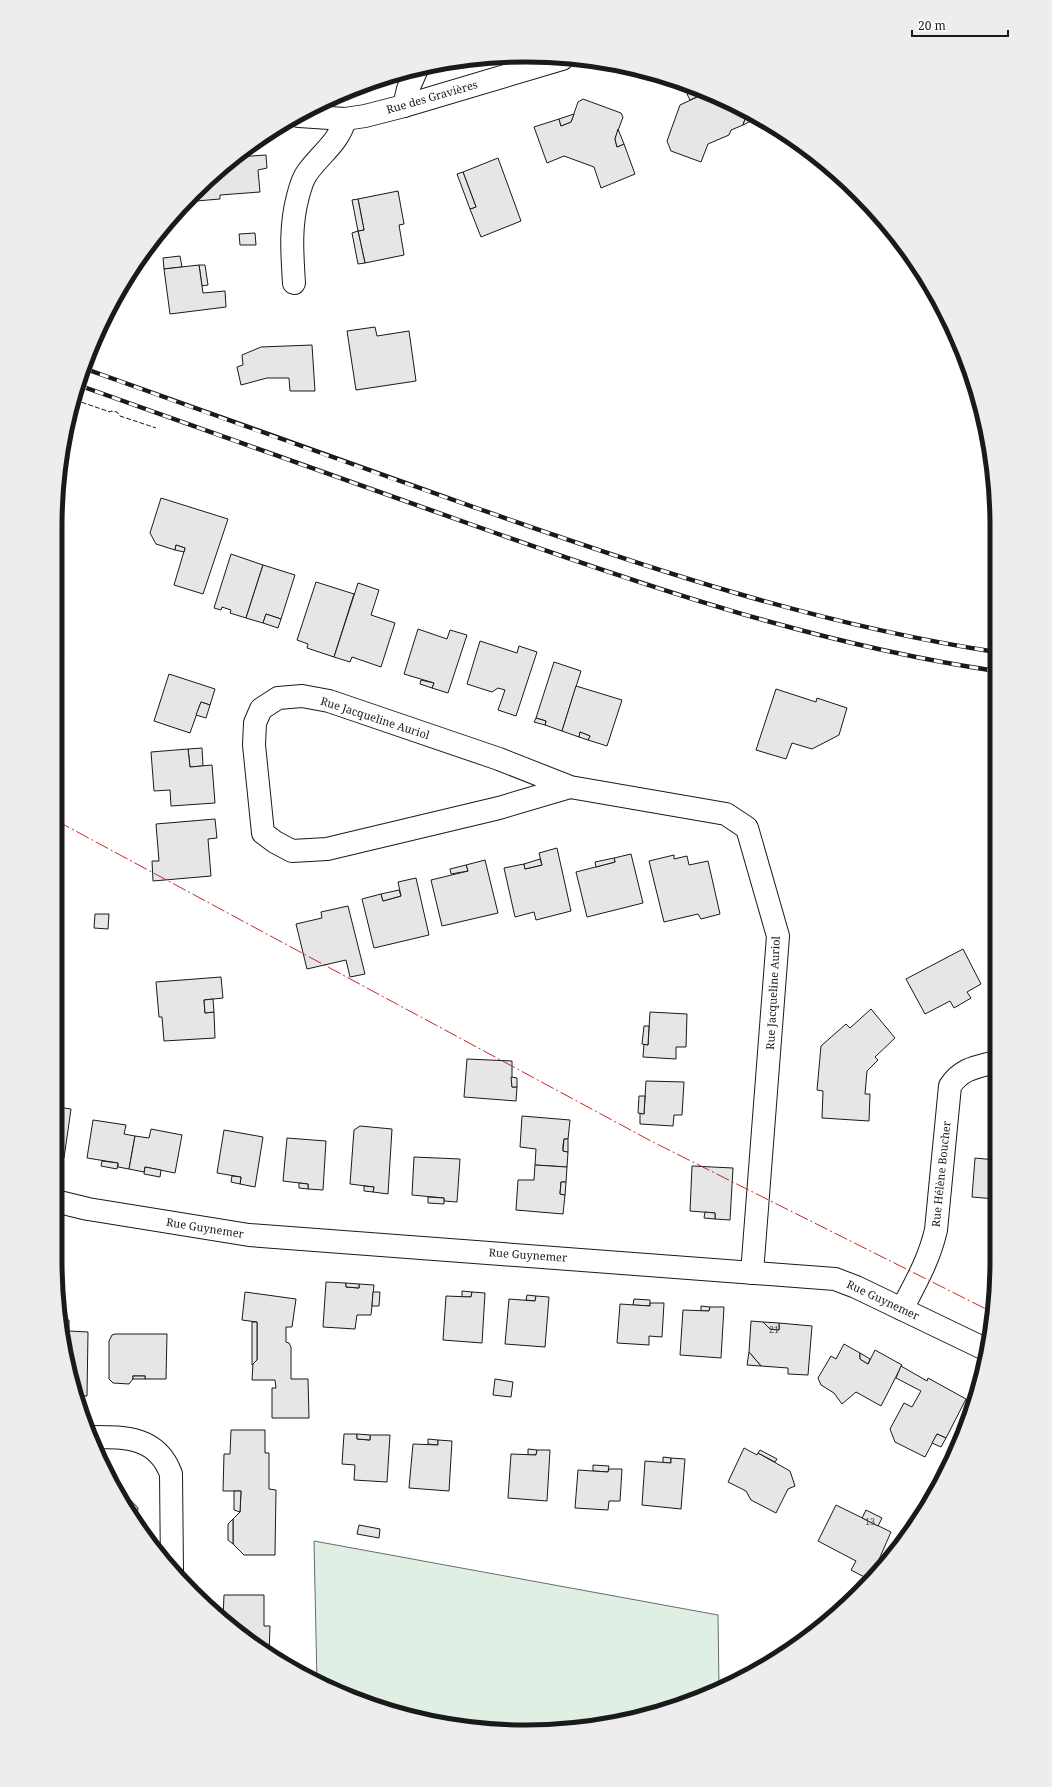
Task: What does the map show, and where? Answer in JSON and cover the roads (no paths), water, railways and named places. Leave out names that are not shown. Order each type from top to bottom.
[{"type":"street","name":"Rue des Gravières","points":[[308,117],[345,119],[404,106],[549,63]]},
{"type":"street","points":[[404,106],[408,90],[414,76]]},
{"type":"street","points":[[294,283],[291,239],[292,221],[302,183],[307,173],[334,143],[342,130],[345,119]]},
{"type":"street","name":"Rue Jacqueline Auriol","points":[[570,787],[499,808],[327,849],[292,852],[263,833],[254,745],[255,723],[261,709],[278,698],[302,696],[328,701],[499,759],[570,787],[726,814],[747,828],[778,936],[752,1273]]},
{"type":"street","name":"Rue Hélène Boucher","points":[[902,1309],[928,1260],[936,1230],[950,1086],[956,1076],[964,1071],[990,1064]]},
{"type":"street","name":"Rue Guynemer","points":[[62,1203],[88,1209],[249,1235],[835,1279],[856,1287],[982,1347]]},
{"type":"street","points":[[96,1437],[134,1438],[160,1453],[167,1462],[172,1474],[172,1561]]},
{"type":"railway","points":[[89,370],[432,493],[672,574],[800,611],[865,627],[930,641],[990,651]]},
{"type":"railway","points":[[84,387],[547,551],[673,593],[801,630],[865,646],[930,660],[990,670]]}]
